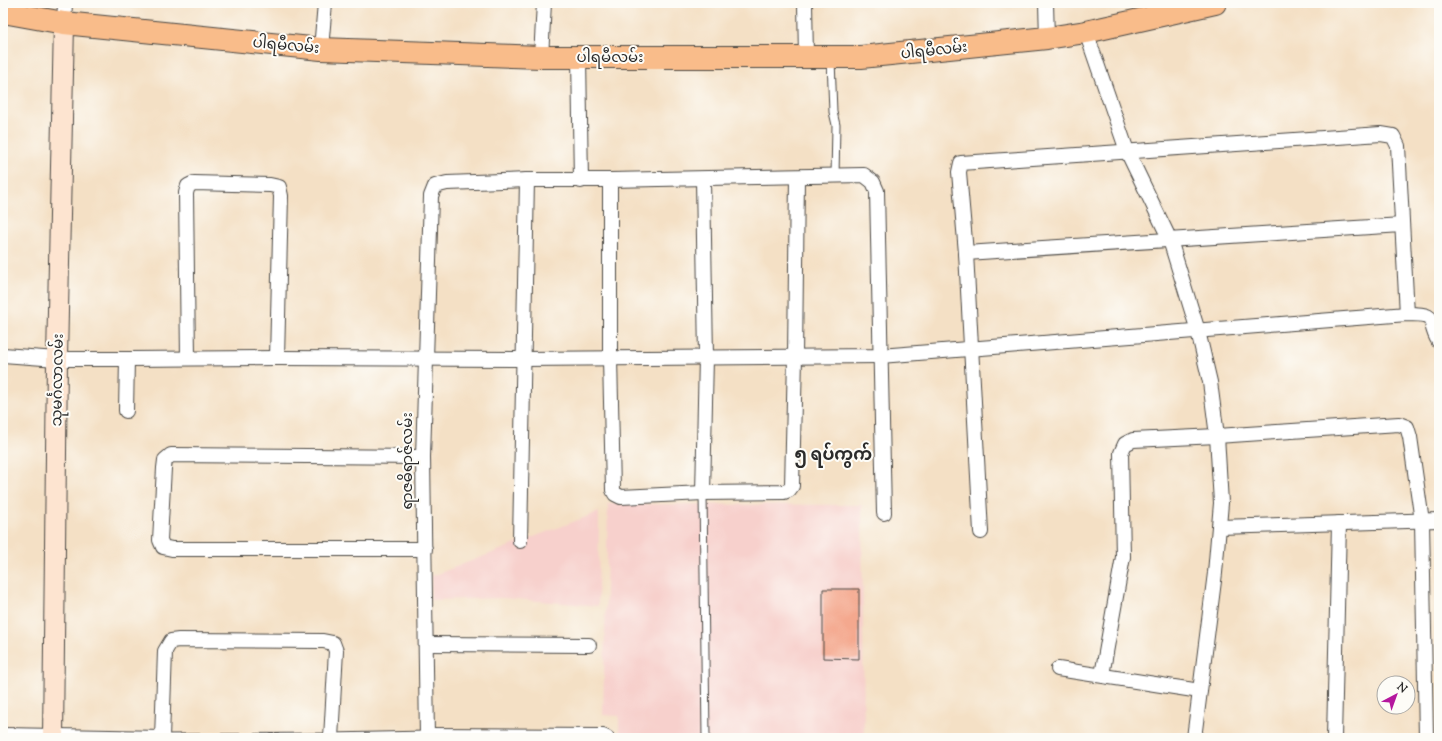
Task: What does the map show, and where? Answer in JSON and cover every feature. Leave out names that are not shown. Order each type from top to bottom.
[{"type":"main road","name":"ပါရမီလမ်း","points":[[3,12],[64,13],[321,49],[541,57],[831,57],[870,56],[1047,38],[1086,32],[1215,3]]},
{"type":"main road","name":"သုမင်္ဂလာလမ်း","points":[[53,737],[57,359],[64,13]]},
{"type":"street","points":[[321,49],[324,3]]},
{"type":"street","points":[[541,57],[544,3]]},
{"type":"street","points":[[805,3],[806,57]]},
{"type":"street","points":[[1046,3],[1047,38]]},
{"type":"street","points":[[1086,32],[1126,152],[1170,240],[1198,331],[1210,382],[1217,436],[1221,503],[1215,573],[1194,738]]},
{"type":"street","points":[[579,57],[581,180]]},
{"type":"street","points":[[982,532],[966,253],[959,172],[961,163],[1381,134],[1393,136],[1398,146],[1407,314]]},
{"type":"street","points":[[520,540],[522,359],[527,180],[703,179],[835,177],[864,175],[873,182],[877,191],[884,513]]},
{"type":"street","points":[[610,180],[610,358],[613,490],[615,494],[621,497],[703,493],[784,492],[789,490],[792,486],[797,177]]},
{"type":"street","points":[[703,179],[706,357],[703,493]]},
{"type":"street","name":"ရာဇဓိရာဇ်လမ်း","points":[[427,737],[423,457],[431,196],[435,186],[447,183],[527,180]]},
{"type":"street","points":[[188,358],[186,194],[188,186],[194,183],[270,185],[279,187],[281,196],[277,358]]},
{"type":"street","points":[[966,253],[1402,225]]},
{"type":"street","points":[[3,355],[57,359],[522,359],[880,356],[1407,314],[1424,314],[1429,317],[1432,321],[1435,335],[1439,342]]},
{"type":"street","points":[[126,411],[127,359]]},
{"type":"street","points":[[1102,676],[1123,557],[1121,453],[1125,444],[1133,440],[1399,424],[1408,427],[1422,521],[1426,738]]},
{"type":"street","points":[[423,457],[171,455],[165,460],[160,540],[163,547],[172,549],[425,549]]},
{"type":"street","points":[[1219,527],[1439,520]]},
{"type":"street","points":[[1334,738],[1339,523]]},
{"type":"street","points":[[3,735],[162,738],[165,651],[171,641],[324,641],[333,643],[336,652],[331,738]]},
{"type":"street","points":[[426,644],[589,645]]},
{"type":"street","points":[[1058,669],[1200,691]]},
{"type":"street","points":[[427,737],[603,736],[607,738]]},
{"type":"lane","points":[[831,57],[832,112],[836,125],[835,177]]},
{"type":"lane","points":[[703,493],[706,738]]},
{"type":"lane","points":[[162,738],[427,737]]},
{"type":"shaded area","points":[[608,504],[862,505],[864,738],[619,738],[619,716],[603,715]]},
{"type":"shaded area","points":[[599,512],[598,606],[503,598],[430,600],[432,576]]},
{"type":"building","points":[[823,589],[859,589],[859,659],[823,658]]},
{"type":"district","name":"၅ ရပ်ကွက်","points":[[833,454]]}]
